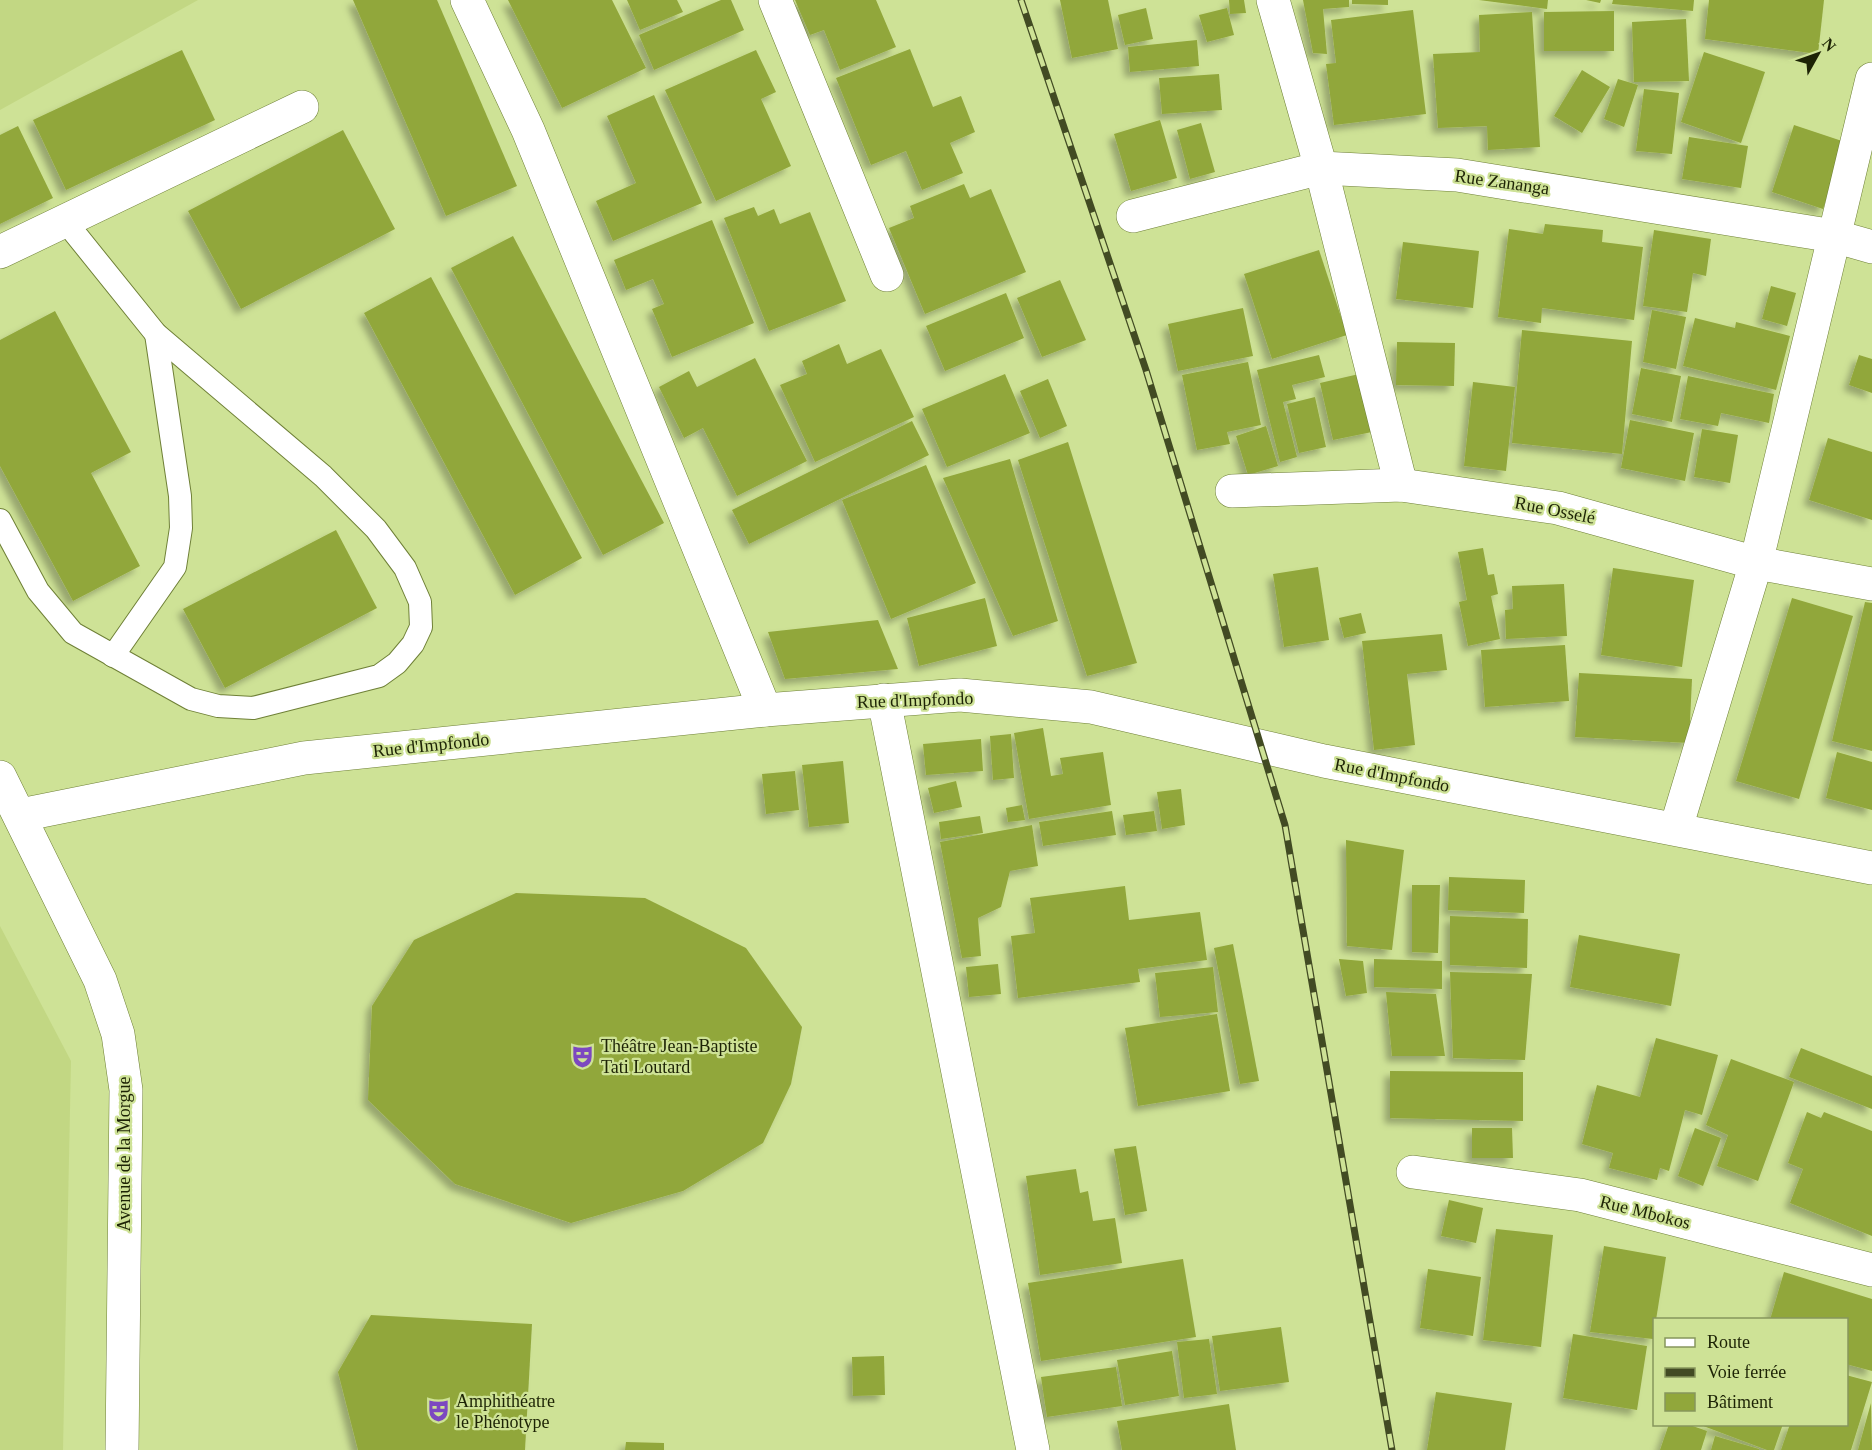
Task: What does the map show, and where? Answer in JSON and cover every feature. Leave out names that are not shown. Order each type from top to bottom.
[{"type":"street","points":[[467,0],[528,130],[765,710]]},
{"type":"street","points":[[775,0],[887,275]]},
{"type":"street","points":[[1274,0],[1321,168],[1401,484]]},
{"type":"street","points":[[1676,828],[1756,563],[1872,79]]},
{"type":"street","points":[[0,252],[302,107]]},
{"type":"street","name":"Rue Zananga","points":[[1133,216],[1321,168],[1457,175],[1834,236],[1872,247]]},
{"type":"street","name":"Rue Osselé","points":[[1232,491],[1401,484],[1558,508],[1756,563],[1872,584]]},
{"type":"street","name":"Rue d'Impfondo","points":[[21,815],[303,758],[765,710],[960,695],[1091,707],[1324,761],[1872,868]]},
{"type":"street","points":[[884,700],[1033,1450]]},
{"type":"street","name":"Avenue de la Morgue","points":[[0,777],[21,815],[100,980],[118,1034],[126,1090],[122,1450]]},
{"type":"street","name":"Rue Mbokos","points":[[1413,1172],[1580,1195],[1872,1270]]},
{"type":"lane","points":[[0,520],[38,591],[56,616],[73,633],[191,699],[218,706],[253,708],[379,676],[397,663],[413,644],[421,627],[420,602],[405,568],[376,529],[323,476],[156,334],[65,221]]},
{"type":"lane","points":[[112,656],[175,567],[181,528],[180,496],[156,334]]},
{"type":"shaded area","points":[[0,0],[198,0],[0,110]]},
{"type":"shaded area","points":[[0,926],[71,1061],[63,1450],[0,1450]]},
{"type":"building","points":[[353,0],[437,0],[517,186],[446,216]]},
{"type":"building","points":[[508,0],[612,0],[646,68],[562,108]]},
{"type":"building","points":[[627,0],[677,0],[683,12],[640,30]]},
{"type":"building","points":[[721,0],[731,0],[744,30],[654,70],[639,35]]},
{"type":"building","points":[[795,0],[876,0],[896,47],[840,70],[824,30],[810,35]]},
{"type":"building","points":[[1060,0],[1108,0],[1118,49],[1072,58]]},
{"type":"building","points":[[1229,0],[1244,0],[1246,13],[1230,14]]},
{"type":"building","points":[[1303,0],[1349,0],[1349,7],[1323,9],[1327,54],[1313,53]]},
{"type":"building","points":[[1352,0],[1388,0],[1388,5],[1352,4]]},
{"type":"building","points":[[1479,0],[1548,0],[1547,9]]},
{"type":"building","points":[[1613,0],[1694,0],[1693,11],[1612,4]]},
{"type":"building","points":[[1709,0],[1824,0],[1818,54],[1705,39]]},
{"type":"building","points":[[1146,8],[1153,39],[1125,45],[1118,15]]},
{"type":"building","points":[[1227,8],[1234,35],[1207,42],[1199,15]]},
{"type":"building","points":[[1413,10],[1426,114],[1334,125],[1326,64],[1336,63],[1331,20]]},
{"type":"building","points":[[1614,11],[1614,51],[1544,51],[1544,12]]},
{"type":"building","points":[[1532,12],[1540,147],[1488,150],[1487,126],[1438,128],[1433,54],[1480,52],[1479,15]]},
{"type":"building","points":[[1686,19],[1689,81],[1634,82],[1632,22]]},
{"type":"building","points":[[1197,40],[1199,66],[1130,72],[1128,47]]},
{"type":"building","points":[[910,49],[933,107],[961,96],[975,132],[950,143],[963,173],[922,190],[906,151],[871,165],[836,78]]},
{"type":"building","points":[[182,50],[215,120],[66,190],[33,120]]},
{"type":"building","points":[[756,50],[776,92],[761,99],[791,166],[716,201],[665,90]]},
{"type":"building","points":[[1704,52],[1765,72],[1741,143],[1681,122]]},
{"type":"building","points":[[1582,70],[1610,87],[1582,133],[1554,116]]},
{"type":"building","points":[[1219,74],[1222,110],[1162,114],[1159,78]]},
{"type":"building","points":[[1618,79],[1638,85],[1624,127],[1604,119]]},
{"type":"building","points":[[1644,89],[1679,93],[1672,154],[1636,151]]},
{"type":"building","points":[[654,95],[702,203],[613,241],[596,201],[636,183],[607,116]]},
{"type":"building","points":[[1160,120],[1177,178],[1131,191],[1114,134]]},
{"type":"building","points":[[1201,123],[1215,172],[1190,179],[1177,130]]},
{"type":"building","points":[[1794,125],[1845,142],[1823,209],[1772,192]]},
{"type":"building","points":[[18,126],[53,198],[0,224],[0,135]]},
{"type":"building","points":[[343,130],[395,229],[241,309],[188,211]]},
{"type":"building","points":[[1689,137],[1748,146],[1741,188],[1682,179]]},
{"type":"building","points":[[964,184],[970,198],[991,189],[1026,272],[925,314],[889,228],[914,218],[910,206]]},
{"type":"building","points":[[754,207],[758,216],[774,209],[780,224],[810,212],[846,301],[769,331],[724,218]]},
{"type":"building","points":[[712,220],[754,323],[672,357],[652,309],[664,304],[653,279],[626,290],[614,260]]},
{"type":"building","points":[[1545,224],[1603,230],[1602,242],[1643,247],[1634,320],[1542,308],[1541,323],[1498,317],[1509,229],[1543,234]]},
{"type":"building","points":[[1654,230],[1711,239],[1706,276],[1693,273],[1687,312],[1643,306]]},
{"type":"building","points":[[513,236],[664,523],[603,555],[451,268]]},
{"type":"building","points":[[1403,242],[1479,251],[1473,308],[1396,299]]},
{"type":"building","points":[[1319,250],[1347,335],[1272,359],[1244,274]]},
{"type":"building","points":[[431,277],[582,558],[515,595],[364,313]]},
{"type":"building","points":[[1060,280],[1086,340],[1042,357],[1017,298]]},
{"type":"building","points":[[1771,286],[1796,293],[1787,326],[1762,319]]},
{"type":"building","points":[[1006,293],[1024,338],[945,371],[926,326]]},
{"type":"building","points":[[1243,308],[1253,356],[1178,371],[1168,324]]},
{"type":"building","points":[[1652,310],[1686,317],[1676,369],[1643,362]]},
{"type":"building","points":[[55,311],[131,452],[91,473],[140,566],[73,601],[0,466],[0,340]]},
{"type":"building","points":[[1695,318],[1735,328],[1736,322],[1790,336],[1776,390],[1683,366]]},
{"type":"building","points":[[1522,330],[1632,341],[1622,454],[1512,443]]},
{"type":"building","points":[[1397,342],[1455,343],[1454,386],[1396,385]]},
{"type":"building","points":[[839,344],[847,364],[881,349],[914,417],[815,462],[780,385],[807,374],[802,361]]},
{"type":"building","points":[[1319,355],[1325,377],[1292,385],[1296,399],[1283,402],[1297,457],[1280,462],[1257,370]]},
{"type":"building","points":[[1859,355],[1872,359],[1872,393],[1849,385]]},
{"type":"building","points":[[755,358],[807,461],[737,496],[703,428],[684,438],[659,387],[689,371],[697,387]]},
{"type":"building","points":[[1248,362],[1261,425],[1227,432],[1230,444],[1197,450],[1182,375]]},
{"type":"building","points":[[1641,368],[1681,376],[1672,422],[1632,414]]},
{"type":"building","points":[[1005,374],[1030,433],[947,467],[922,409]]},
{"type":"building","points":[[1359,374],[1372,432],[1333,440],[1320,383]]},
{"type":"building","points":[[1688,376],[1774,394],[1769,423],[1721,413],[1718,426],[1680,419]]},
{"type":"building","points":[[1048,379],[1067,426],[1040,438],[1020,391]]},
{"type":"building","points":[[1473,382],[1515,387],[1506,471],[1464,466]]},
{"type":"building","points":[[1315,397],[1326,447],[1299,453],[1287,404]]},
{"type":"building","points":[[1630,420],[1694,433],[1685,481],[1621,468]]},
{"type":"building","points":[[912,421],[929,455],[749,544],[732,510]]},
{"type":"building","points":[[1266,426],[1278,466],[1248,475],[1236,436]]},
{"type":"building","points":[[1702,429],[1738,435],[1730,483],[1694,477]]},
{"type":"building","points":[[1828,438],[1872,452],[1872,520],[1809,500]]},
{"type":"building","points":[[1068,442],[1137,663],[1087,676],[1018,460]]},
{"type":"building","points":[[1010,459],[1058,621],[1013,636],[943,478]]},
{"type":"building","points":[[926,465],[976,583],[891,619],[842,500]]},
{"type":"building","points":[[336,530],[377,608],[225,688],[183,609]]},
{"type":"building","points":[[1483,548],[1488,575],[1494,574],[1498,594],[1491,596],[1500,639],[1468,646],[1459,602],[1467,600],[1458,552]]},
{"type":"building","points":[[1318,567],[1329,640],[1284,647],[1273,574]]},
{"type":"building","points":[[1613,568],[1694,580],[1682,667],[1601,655]]},
{"type":"building","points":[[1564,584],[1567,636],[1506,639],[1505,610],[1513,609],[1512,586]]},
{"type":"building","points":[[985,598],[997,646],[919,666],[907,618]]},
{"type":"building","points":[[1792,598],[1853,616],[1799,799],[1736,781]]},
{"type":"building","points":[[1865,602],[1872,603],[1872,751],[1832,741]]},
{"type":"building","points":[[1361,613],[1366,633],[1344,638],[1339,618]]},
{"type":"building","points":[[878,620],[898,669],[785,679],[768,632]]},
{"type":"building","points":[[1442,634],[1447,670],[1407,674],[1415,745],[1374,750],[1362,641]]},
{"type":"building","points":[[1565,645],[1569,701],[1485,707],[1481,650]]},
{"type":"building","points":[[1579,673],[1692,679],[1689,743],[1575,737]]},
{"type":"building","points":[[1043,728],[1051,776],[1063,774],[1060,758],[1103,752],[1111,805],[1029,819],[1014,733]]},
{"type":"building","points":[[1011,734],[1014,778],[993,780],[990,736]]},
{"type":"building","points":[[981,739],[983,771],[926,775],[923,744]]},
{"type":"building","points":[[1837,752],[1872,762],[1872,810],[1826,798]]},
{"type":"building","points":[[843,761],[849,823],[809,827],[802,765]]},
{"type":"building","points":[[795,771],[799,810],[766,814],[762,774]]},
{"type":"building","points":[[956,781],[962,807],[934,813],[928,788]]},
{"type":"building","points":[[1181,789],[1185,825],[1162,829],[1157,792]]},
{"type":"building","points":[[1022,805],[1025,820],[1008,822],[1006,808]]},
{"type":"building","points":[[1112,811],[1116,835],[1043,846],[1039,822]]},
{"type":"building","points":[[1154,811],[1157,831],[1126,835],[1123,815]]},
{"type":"building","points":[[980,816],[983,833],[941,839],[939,822]]},
{"type":"building","points":[[1032,825],[1038,866],[1010,871],[1001,907],[978,918],[981,956],[962,958],[940,842]]},
{"type":"building","points":[[1346,840],[1404,850],[1392,950],[1347,946]]},
{"type":"building","points":[[1449,877],[1525,880],[1524,913],[1448,910]]},
{"type":"building","points":[[1412,885],[1440,885],[1438,953],[1412,952]]},
{"type":"building","points":[[1125,886],[1129,920],[1200,912],[1207,960],[1138,969],[1140,982],[1018,998],[1011,936],[1035,933],[1030,898]]},
{"type":"building","name":"Théâtre Jean-Baptiste Tati Loutard","points":[[516,893],[645,898],[746,948],[802,1027],[791,1084],[763,1143],[683,1191],[571,1223],[455,1184],[368,1100],[372,1006],[414,940]]},
{"type":"building","points":[[1450,916],[1528,919],[1527,968],[1450,965]]},
{"type":"building","points":[[1579,935],[1680,954],[1671,1006],[1570,987]]},
{"type":"building","points":[[1233,944],[1259,1081],[1240,1084],[1214,948]]},
{"type":"building","points":[[1339,959],[1363,961],[1367,993],[1346,996]]},
{"type":"building","points":[[1374,959],[1442,961],[1442,989],[1374,987]]},
{"type":"building","points":[[998,964],[1001,994],[969,997],[966,967]]},
{"type":"building","points":[[1213,967],[1218,1012],[1160,1017],[1155,973]]},
{"type":"building","points":[[1450,972],[1532,974],[1525,1060],[1453,1058]]},
{"type":"building","points":[[1386,992],[1436,994],[1445,1056],[1392,1056]]},
{"type":"building","points":[[1217,1014],[1230,1091],[1138,1106],[1125,1028]]},
{"type":"building","points":[[1656,1038],[1718,1055],[1702,1115],[1685,1110],[1669,1171],[1660,1168],[1657,1180],[1609,1168],[1613,1153],[1582,1144],[1597,1085],[1640,1097]]},
{"type":"building","points":[[1801,1048],[1872,1076],[1872,1109],[1789,1077]]},
{"type":"building","points":[[1731,1059],[1794,1082],[1758,1181],[1717,1166],[1728,1135],[1706,1125]]},
{"type":"building","points":[[1390,1071],[1523,1072],[1523,1121],[1390,1118]]},
{"type":"building","points":[[1807,1112],[1821,1118],[1824,1112],[1872,1131],[1872,1236],[1790,1203],[1803,1169],[1788,1163]]},
{"type":"building","points":[[1472,1128],[1512,1128],[1513,1158],[1472,1158]]},
{"type":"building","points":[[1695,1128],[1721,1138],[1703,1186],[1678,1176]]},
{"type":"building","points":[[1136,1146],[1147,1211],[1125,1215],[1114,1149]]},
{"type":"building","points":[[1076,1169],[1080,1193],[1088,1191],[1093,1221],[1115,1218],[1122,1263],[1040,1275],[1026,1176]]},
{"type":"building","points":[[1449,1200],[1483,1208],[1476,1243],[1441,1236]]},
{"type":"building","points":[[1496,1229],[1553,1235],[1541,1347],[1483,1340]]},
{"type":"building","points":[[1604,1246],[1666,1257],[1656,1318],[1653,1318],[1653,1339],[1590,1332]]},
{"type":"building","points":[[1183,1259],[1196,1337],[1041,1361],[1028,1283]]},
{"type":"building","points":[[1428,1269],[1481,1277],[1473,1336],[1420,1328]]},
{"type":"building","points":[[1784,1272],[1872,1299],[1872,1371],[1848,1365],[1848,1318],[1771,1318]]},
{"type":"building","name":"Amphithéatre le Phénotype","points":[[371,1315],[532,1324],[525,1450],[358,1450],[338,1372]]},
{"type":"building","points":[[1281,1327],[1289,1382],[1220,1391],[1212,1336]]},
{"type":"building","points":[[1573,1334],[1647,1346],[1637,1410],[1563,1398]]},
{"type":"building","points":[[1209,1339],[1217,1394],[1184,1398],[1177,1342]]},
{"type":"building","points":[[1172,1351],[1179,1396],[1125,1405],[1117,1360]]},
{"type":"building","points":[[884,1356],[885,1395],[853,1396],[852,1357]]},
{"type":"building","points":[[1116,1367],[1122,1406],[1047,1417],[1041,1377]]},
{"type":"building","points":[[1848,1376],[1872,1382],[1851,1450],[1781,1450],[1789,1426],[1848,1426]]},
{"type":"building","points":[[1436,1392],[1512,1403],[1505,1450],[1427,1450]]},
{"type":"building","points":[[1871,1403],[1872,1450],[1858,1450]]},
{"type":"building","points":[[1229,1404],[1236,1450],[1122,1450],[1117,1421]]},
{"type":"building","points":[[1668,1426],[1693,1426],[1707,1431],[1701,1450],[1660,1450]]},
{"type":"building","points":[[1703,1426],[1782,1426],[1774,1450],[1767,1450]]},
{"type":"building","points":[[1715,1436],[1759,1449],[1759,1450],[1711,1450]]},
{"type":"building","points":[[626,1442],[664,1443],[664,1450],[625,1450]]},
{"type":"railway","points":[[1021,0],[1146,370],[1285,825],[1392,1450]]},
{"type":"place","name":"Théâtre Jean-Baptiste Tati Loutard","points":[[583,1056]]},
{"type":"place","name":"Amphithéatre le Phénotype","points":[[438,1411]]}]
